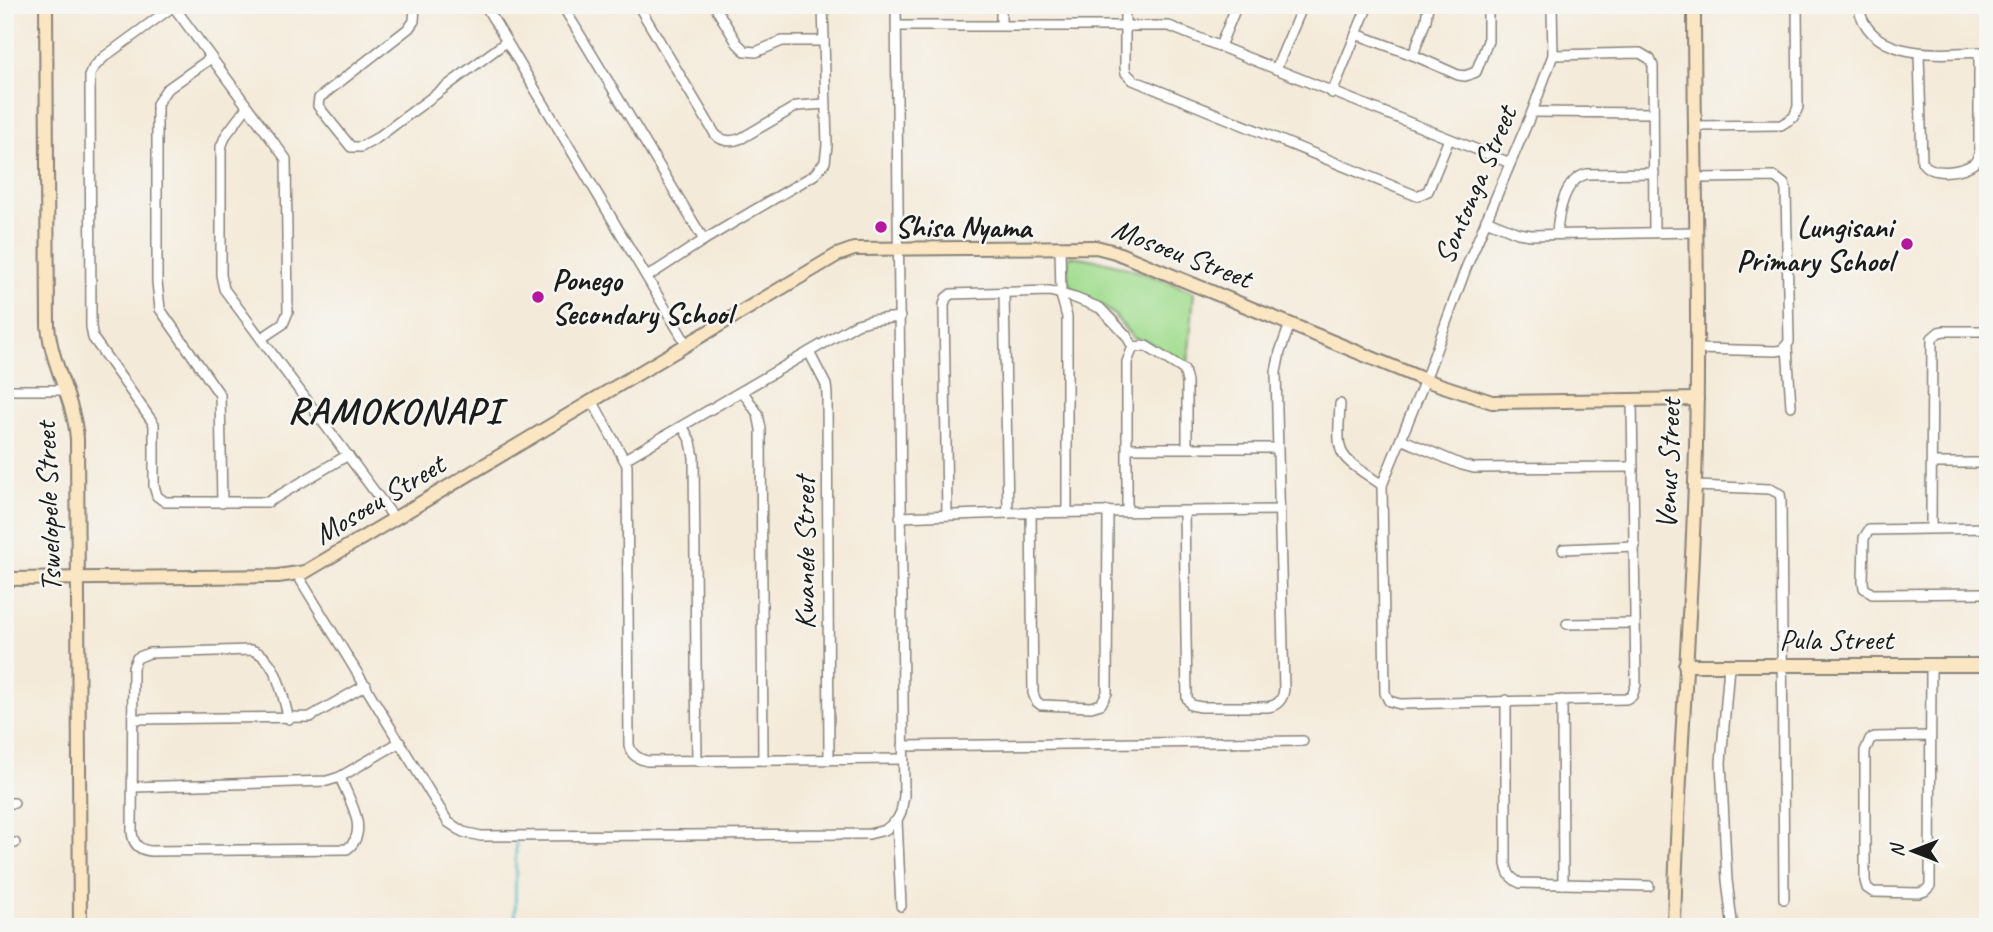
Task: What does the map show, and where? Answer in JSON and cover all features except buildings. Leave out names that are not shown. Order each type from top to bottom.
[{"type":"street","name":"Tswelopele Street","points":[[46,5],[48,326],[53,357],[76,426],[80,927]]},
{"type":"street","points":[[415,5],[414,21],[410,28],[319,98],[318,106],[351,147],[361,147],[377,138],[506,42]]},
{"type":"street","points":[[485,5],[687,345]]},
{"type":"street","points":[[562,5],[704,240]]},
{"type":"street","points":[[638,5],[718,137],[727,141],[738,140],[797,106],[825,104]]},
{"type":"street","points":[[714,5],[737,43],[745,51],[761,50],[782,41],[824,41]]},
{"type":"street","points":[[647,277],[819,171],[827,152],[823,5]]},
{"type":"street","points":[[298,574],[448,822],[463,832],[481,836],[869,834],[886,830],[897,820],[904,796],[896,5]]},
{"type":"street","points":[[1001,5],[1001,25]]},
{"type":"street","points":[[1125,5],[1125,71],[1133,80],[1413,195],[1428,191],[1448,139]]},
{"type":"street","points":[[1220,47],[1237,5]]},
{"type":"street","points":[[1276,69],[1303,5]]},
{"type":"street","points":[[1332,93],[1368,5]]},
{"type":"street","points":[[1413,55],[1426,20],[1428,5]]},
{"type":"street","points":[[1356,34],[1465,76],[1476,72],[1488,41],[1488,5]]},
{"type":"street","name":"Sontonga Street","points":[[1382,485],[1553,55],[1552,5]]},
{"type":"street","name":"Venus Street","points":[[1674,925],[1697,399],[1694,5]]},
{"type":"street","points":[[1695,126],[1781,125],[1794,117],[1798,107],[1797,5]]},
{"type":"street","points":[[1858,5],[1861,19],[1868,29],[1895,49],[1919,53],[1983,52],[1979,154],[1976,162],[1961,171],[1930,169],[1922,162],[1919,53]]},
{"type":"street","points":[[262,338],[282,324],[288,312],[287,168],[284,155],[174,6],[104,57],[90,74],[92,332],[100,350],[154,424],[154,486],[157,496],[171,503],[273,500],[348,455]]},
{"type":"street","points":[[897,26],[1170,26],[1510,163]]},
{"type":"street","points":[[1553,55],[1647,55],[1653,66],[1654,232]]},
{"type":"street","points":[[211,58],[166,90],[156,109],[157,289],[158,304],[163,314],[220,395],[222,503]]},
{"type":"street","points":[[247,107],[226,135],[221,147],[221,280],[227,294],[395,519]]},
{"type":"street","points":[[1532,112],[1653,113]]},
{"type":"street","points":[[1557,234],[1560,210],[1570,186],[1579,176],[1587,173],[1654,173]]},
{"type":"street","points":[[1695,178],[1774,177],[1784,184],[1788,286],[1787,347],[1791,406]]},
{"type":"street","points":[[1486,220],[1518,233],[1696,232]]},
{"type":"street","points":[[1060,246],[1061,295],[1066,317],[1066,512]]},
{"type":"street","name":"Mosoeu Street","points":[[5,579],[298,574],[328,560],[844,251],[854,248],[1090,246],[1108,250],[1425,380],[1492,402],[1697,399]]},
{"type":"street","points":[[947,514],[944,301],[948,296],[954,293],[1050,291],[1100,308],[1126,335],[1133,347]]},
{"type":"street","points":[[1004,292],[1008,513]]},
{"type":"street","points":[[625,459],[862,322],[900,317]]},
{"type":"street","points":[[1184,512],[1186,698],[1191,705],[1201,707],[1268,707],[1279,702],[1284,689],[1277,364],[1290,324]]},
{"type":"street","points":[[1931,528],[1933,338],[1944,331],[1984,331],[1988,334]]},
{"type":"street","points":[[1133,347],[1146,346],[1176,363],[1186,373],[1187,447]]},
{"type":"street","points":[[1127,511],[1127,362],[1133,347]]},
{"type":"street","points":[[1697,349],[1776,351],[1787,347]]},
{"type":"street","name":"Kwanele Street","points":[[810,352],[825,382],[827,394],[829,759]]},
{"type":"street","points":[[5,390],[65,390]]},
{"type":"street","points":[[743,392],[758,414],[761,429],[763,760]]},
{"type":"street","points":[[1340,404],[1338,443],[1342,455],[1382,485],[1386,698],[1400,704],[1626,699],[1632,696],[1636,685],[1632,401]]},
{"type":"street","points":[[593,402],[625,459],[628,473],[630,750],[641,760],[903,759]]},
{"type":"street","points":[[683,427],[691,442],[694,457],[696,761]]},
{"type":"street","points":[[1401,439],[1475,468],[1633,467]]},
{"type":"street","points":[[1128,448],[1277,448]]},
{"type":"street","points":[[1931,463],[1988,463]]},
{"type":"street","points":[[1695,486],[1770,489],[1780,494],[1784,899]]},
{"type":"street","points":[[900,517],[1031,512],[1279,510]]},
{"type":"street","points":[[1031,512],[1033,693],[1041,705],[1091,707],[1101,704],[1107,693],[1108,511]]},
{"type":"street","points":[[1988,528],[1875,529],[1866,533],[1863,549],[1864,588],[1872,594],[1988,593]]},
{"type":"street","points":[[1563,549],[1635,546]]},
{"type":"street","points":[[1567,624],[1635,623]]},
{"type":"street","points":[[289,719],[273,668],[263,656],[251,650],[140,655],[134,661],[133,667],[133,840],[139,848],[336,850],[351,846],[358,831],[340,777]]},
{"type":"street","name":"Pula Street","points":[[1685,665],[1988,664]]},
{"type":"street","points":[[1930,736],[1875,737],[1867,744],[1865,881],[1867,888],[1873,892],[1919,893],[1930,886],[1931,665]]},
{"type":"street","points":[[1728,666],[1721,762],[1727,880],[1732,922]]},
{"type":"street","points":[[134,719],[289,719],[318,715],[366,685]]},
{"type":"street","points":[[1506,700],[1508,873],[1512,879],[1520,883],[1648,886]]},
{"type":"street","points":[[1562,700],[1563,884]]},
{"type":"street","points":[[903,746],[1303,741]]},
{"type":"street","points":[[133,787],[327,780],[340,777],[400,742]]},
{"type":"street","points":[[897,820],[901,906]]},
{"type":"green space","points":[[1069,256],[1117,265],[1194,292],[1188,364],[1186,366],[1149,342],[1133,338],[1103,306],[1075,294],[1067,272]]},
{"type":"waterway","points":[[515,927],[516,842]]},
{"type":"place","name":"Shisa Nyama","points":[[881,227]]},
{"type":"place","name":"Lungisani Primary School","points":[[1907,244]]},
{"type":"place","name":"Ponego Secondary School","points":[[538,297]]},
{"type":"district","name":"RAMOKONAPI","points":[[395,410]]}]
